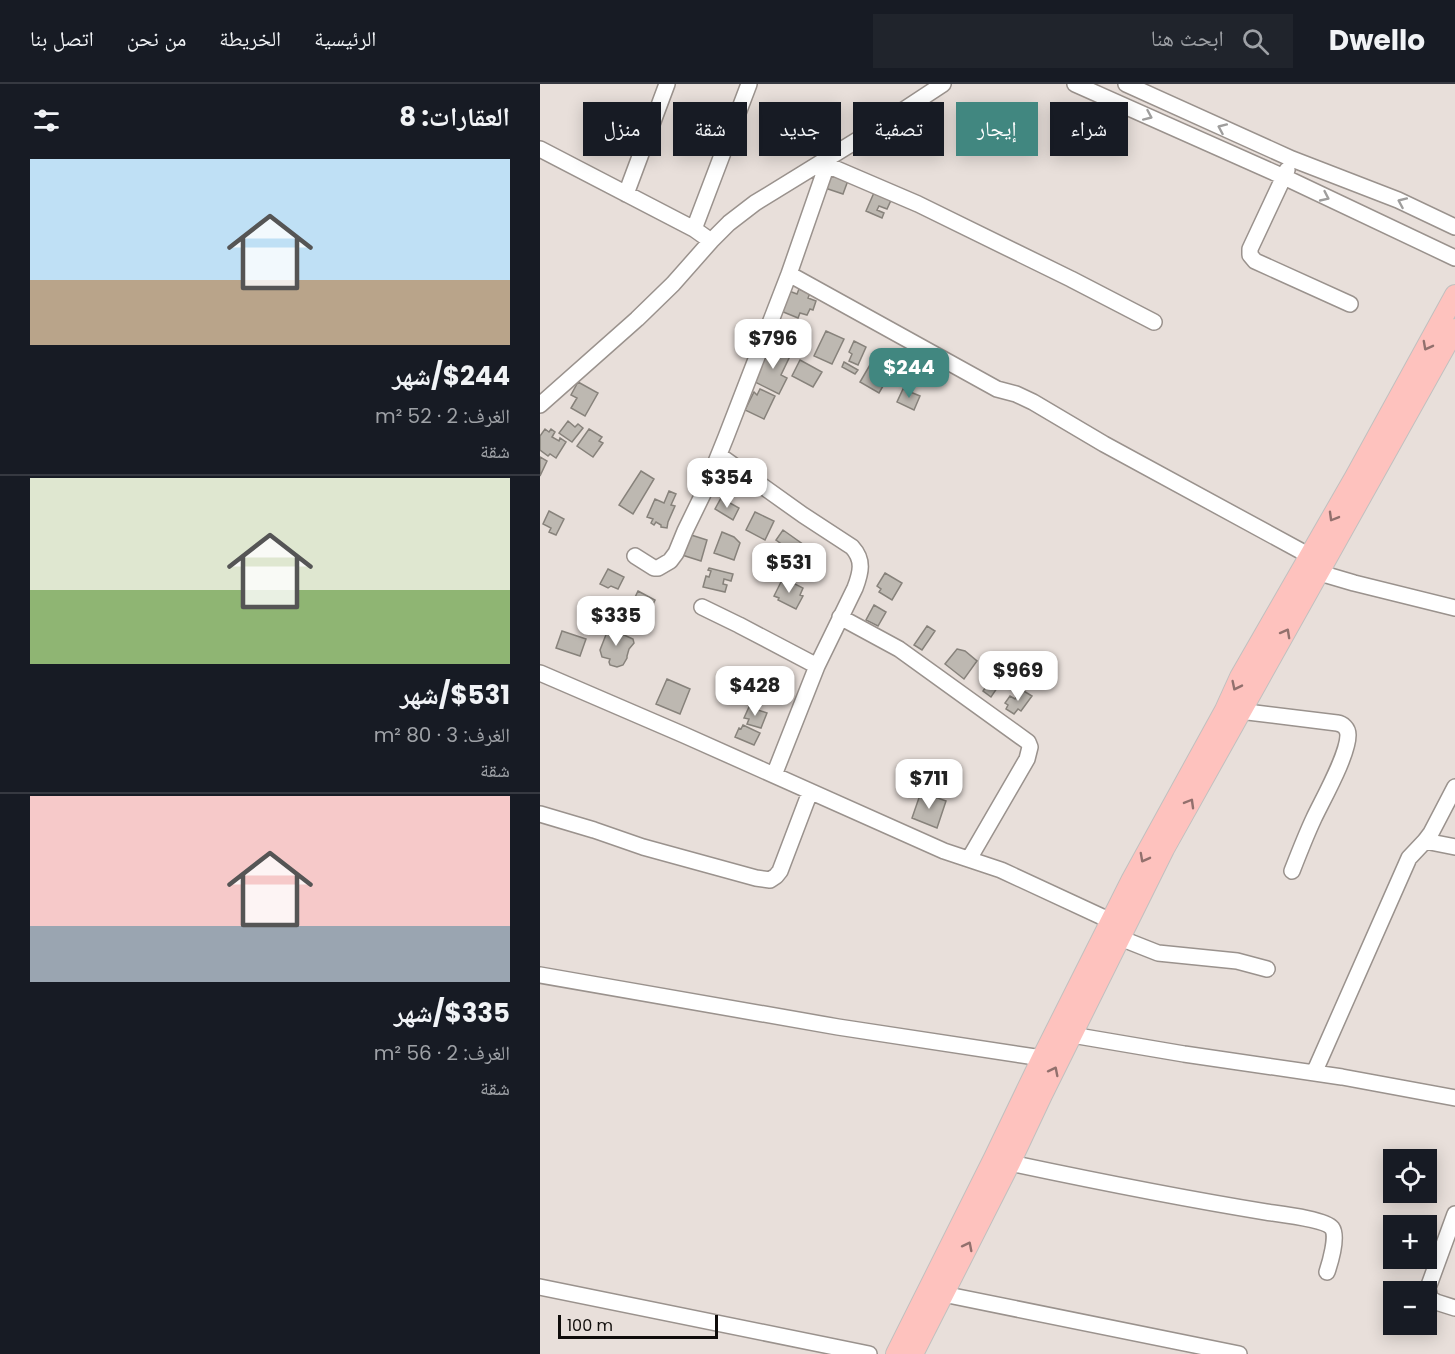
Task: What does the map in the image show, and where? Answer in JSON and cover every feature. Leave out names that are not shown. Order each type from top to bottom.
[{"type":"main road","points":[[1315,564],[1455,295]]},
{"type":"main road","points":[[896,1354],[916,1312],[947,1271],[1010,1162],[1233,711],[1315,564],[1455,329]]},
{"type":"main road","points":[[913,1354],[944,1294],[947,1271],[1042,1058],[1165,818],[1233,711]]},
{"type":"street","points":[[626,194],[667,84]]},
{"type":"street","points":[[694,229],[749,84]]},
{"type":"street","points":[[540,405],[644,312],[729,223],[755,203],[829,160],[943,84]]},
{"type":"street","points":[[1075,84],[1284,177],[1455,258]]},
{"type":"street","points":[[1126,84],[1292,159],[1398,200],[1455,227]]},
{"type":"street","points":[[540,149],[694,229],[711,241]]},
{"type":"street","points":[[1292,159],[1250,249],[1252,259],[1350,304]]},
{"type":"street","points":[[635,556],[654,568],[670,561],[676,553],[719,455],[789,274],[829,160]]},
{"type":"street","points":[[829,160],[1154,322]]},
{"type":"street","points":[[789,274],[998,389],[1033,402],[1315,564],[1354,583],[1455,608]]},
{"type":"street","points":[[719,455],[852,547],[857,552],[861,565],[855,588],[817,666],[774,775]]},
{"type":"street","points":[[702,607],[817,666]]},
{"type":"street","points":[[840,617],[899,649],[1028,742],[1030,747],[1027,759],[969,859]]},
{"type":"street","points":[[540,673],[944,851],[1001,870],[1111,921]]},
{"type":"street","points":[[1233,711],[1337,723],[1347,730],[1347,744],[1338,768],[1312,820],[1292,871]]},
{"type":"street","points":[[1314,1073],[1409,858],[1425,841],[1455,787]]},
{"type":"street","points":[[540,814],[643,847],[770,880],[780,871],[810,792]]},
{"type":"street","points":[[1425,841],[1455,847]]},
{"type":"street","points":[[1120,938],[1158,953],[1238,961],[1267,969]]},
{"type":"street","points":[[540,975],[838,1027],[1042,1058]]},
{"type":"street","points":[[1072,1035],[1391,1085],[1455,1098]]},
{"type":"street","points":[[1010,1162],[1126,1187],[1322,1222],[1331,1226],[1334,1232],[1333,1252],[1327,1272]]},
{"type":"street","points":[[1455,1214],[1428,1288],[1430,1298],[1455,1308]]},
{"type":"street","points":[[540,1287],[869,1354]]},
{"type":"street","points":[[944,1294],[1239,1354]]},
{"type":"building","points":[[829,167],[850,175],[843,194],[822,187]]},
{"type":"building","points":[[876,188],[892,198],[887,209],[879,206],[877,210],[884,213],[882,218],[866,211]]},
{"type":"building","points":[[799,289],[810,293],[808,298],[816,301],[813,310],[810,309],[807,315],[800,313],[798,318],[781,311],[789,291],[797,294]]},
{"type":"building","points":[[789,321],[793,323],[794,321],[809,330],[798,348],[783,339],[788,331],[785,329]]},
{"type":"building","points":[[826,331],[844,339],[832,364],[814,356]]},
{"type":"building","points":[[854,341],[866,347],[858,365],[849,361],[852,354],[849,352]]},
{"type":"building","points":[[774,345],[791,354],[781,375],[787,378],[779,394],[753,381],[767,349],[771,351]]},
{"type":"building","points":[[878,351],[897,362],[879,393],[860,382]]},
{"type":"building","points":[[800,360],[822,372],[813,387],[792,376]]},
{"type":"building","points":[[844,362],[858,370],[855,374],[842,367]]},
{"type":"building","points":[[578,382],[598,393],[585,416],[571,408],[577,398],[571,395]]},
{"type":"building","points":[[760,389],[775,396],[764,419],[745,410],[754,392],[757,395]]},
{"type":"building","points":[[903,389],[920,396],[914,410],[897,402]]},
{"type":"building","points":[[568,421],[575,427],[578,424],[583,428],[572,442],[559,433]]},
{"type":"building","points":[[545,429],[549,432],[551,429],[555,432],[552,437],[566,442],[556,458],[540,450],[540,436]]},
{"type":"building","points":[[589,429],[602,437],[599,441],[603,443],[593,457],[577,446]]},
{"type":"building","points":[[540,457],[547,461],[540,476]]},
{"type":"building","points":[[641,471],[654,479],[633,514],[619,505]]},
{"type":"building","points":[[732,473],[743,478],[735,494],[728,491],[731,486],[728,484],[731,478],[729,477]]},
{"type":"building","points":[[669,491],[676,494],[671,505],[675,506],[667,528],[661,527],[656,522],[654,525],[651,523],[653,519],[647,517],[655,499],[664,503]]},
{"type":"building","points":[[721,498],[739,508],[733,520],[715,509]]},
{"type":"building","points":[[549,511],[564,519],[556,535],[549,532],[551,528],[543,524]]},
{"type":"building","points":[[755,512],[774,521],[765,540],[746,530]]},
{"type":"building","points":[[783,530],[804,545],[797,555],[776,540]]},
{"type":"building","points":[[722,532],[734,537],[740,543],[734,560],[714,553]]},
{"type":"building","points":[[688,534],[707,540],[701,561],[682,555]]},
{"type":"building","points":[[781,548],[794,558],[789,565],[776,554]]},
{"type":"building","points":[[709,568],[733,574],[731,581],[724,579],[723,584],[727,585],[725,592],[703,587],[706,576],[709,577],[711,571],[708,570]]},
{"type":"building","points":[[608,569],[624,577],[618,589],[600,584]]},
{"type":"building","points":[[885,573],[902,583],[892,600],[879,592],[881,589],[877,586]]},
{"type":"building","points":[[783,578],[803,588],[800,595],[803,596],[796,609],[774,596]]},
{"type":"building","points":[[638,591],[655,600],[646,619],[629,610]]},
{"type":"building","points":[[874,605],[886,612],[878,626],[866,620]]},
{"type":"building","points":[[927,626],[935,631],[922,650],[914,645]]},
{"type":"building","points":[[610,627],[624,632],[624,635],[633,639],[634,643],[623,665],[617,667],[610,665],[610,659],[602,657],[600,650]]},
{"type":"building","points":[[562,631],[586,639],[580,656],[556,648]]},
{"type":"building","points":[[957,649],[965,651],[977,661],[964,679],[945,664]]},
{"type":"building","points":[[990,664],[1006,675],[991,697],[983,691],[989,682],[981,677]]},
{"type":"building","points":[[667,679],[690,689],[680,714],[656,704]]},
{"type":"building","points":[[1017,687],[1032,696],[1021,711],[1018,709],[1014,714],[1006,709],[1008,705],[1005,703],[1010,696],[1015,699],[1020,691]]},
{"type":"building","points":[[749,707],[767,713],[761,728],[747,724],[749,719],[744,718]]},
{"type":"building","points":[[743,725],[760,733],[754,745],[735,737]]},
{"type":"building","points":[[921,792],[946,801],[937,828],[912,818]]}]
